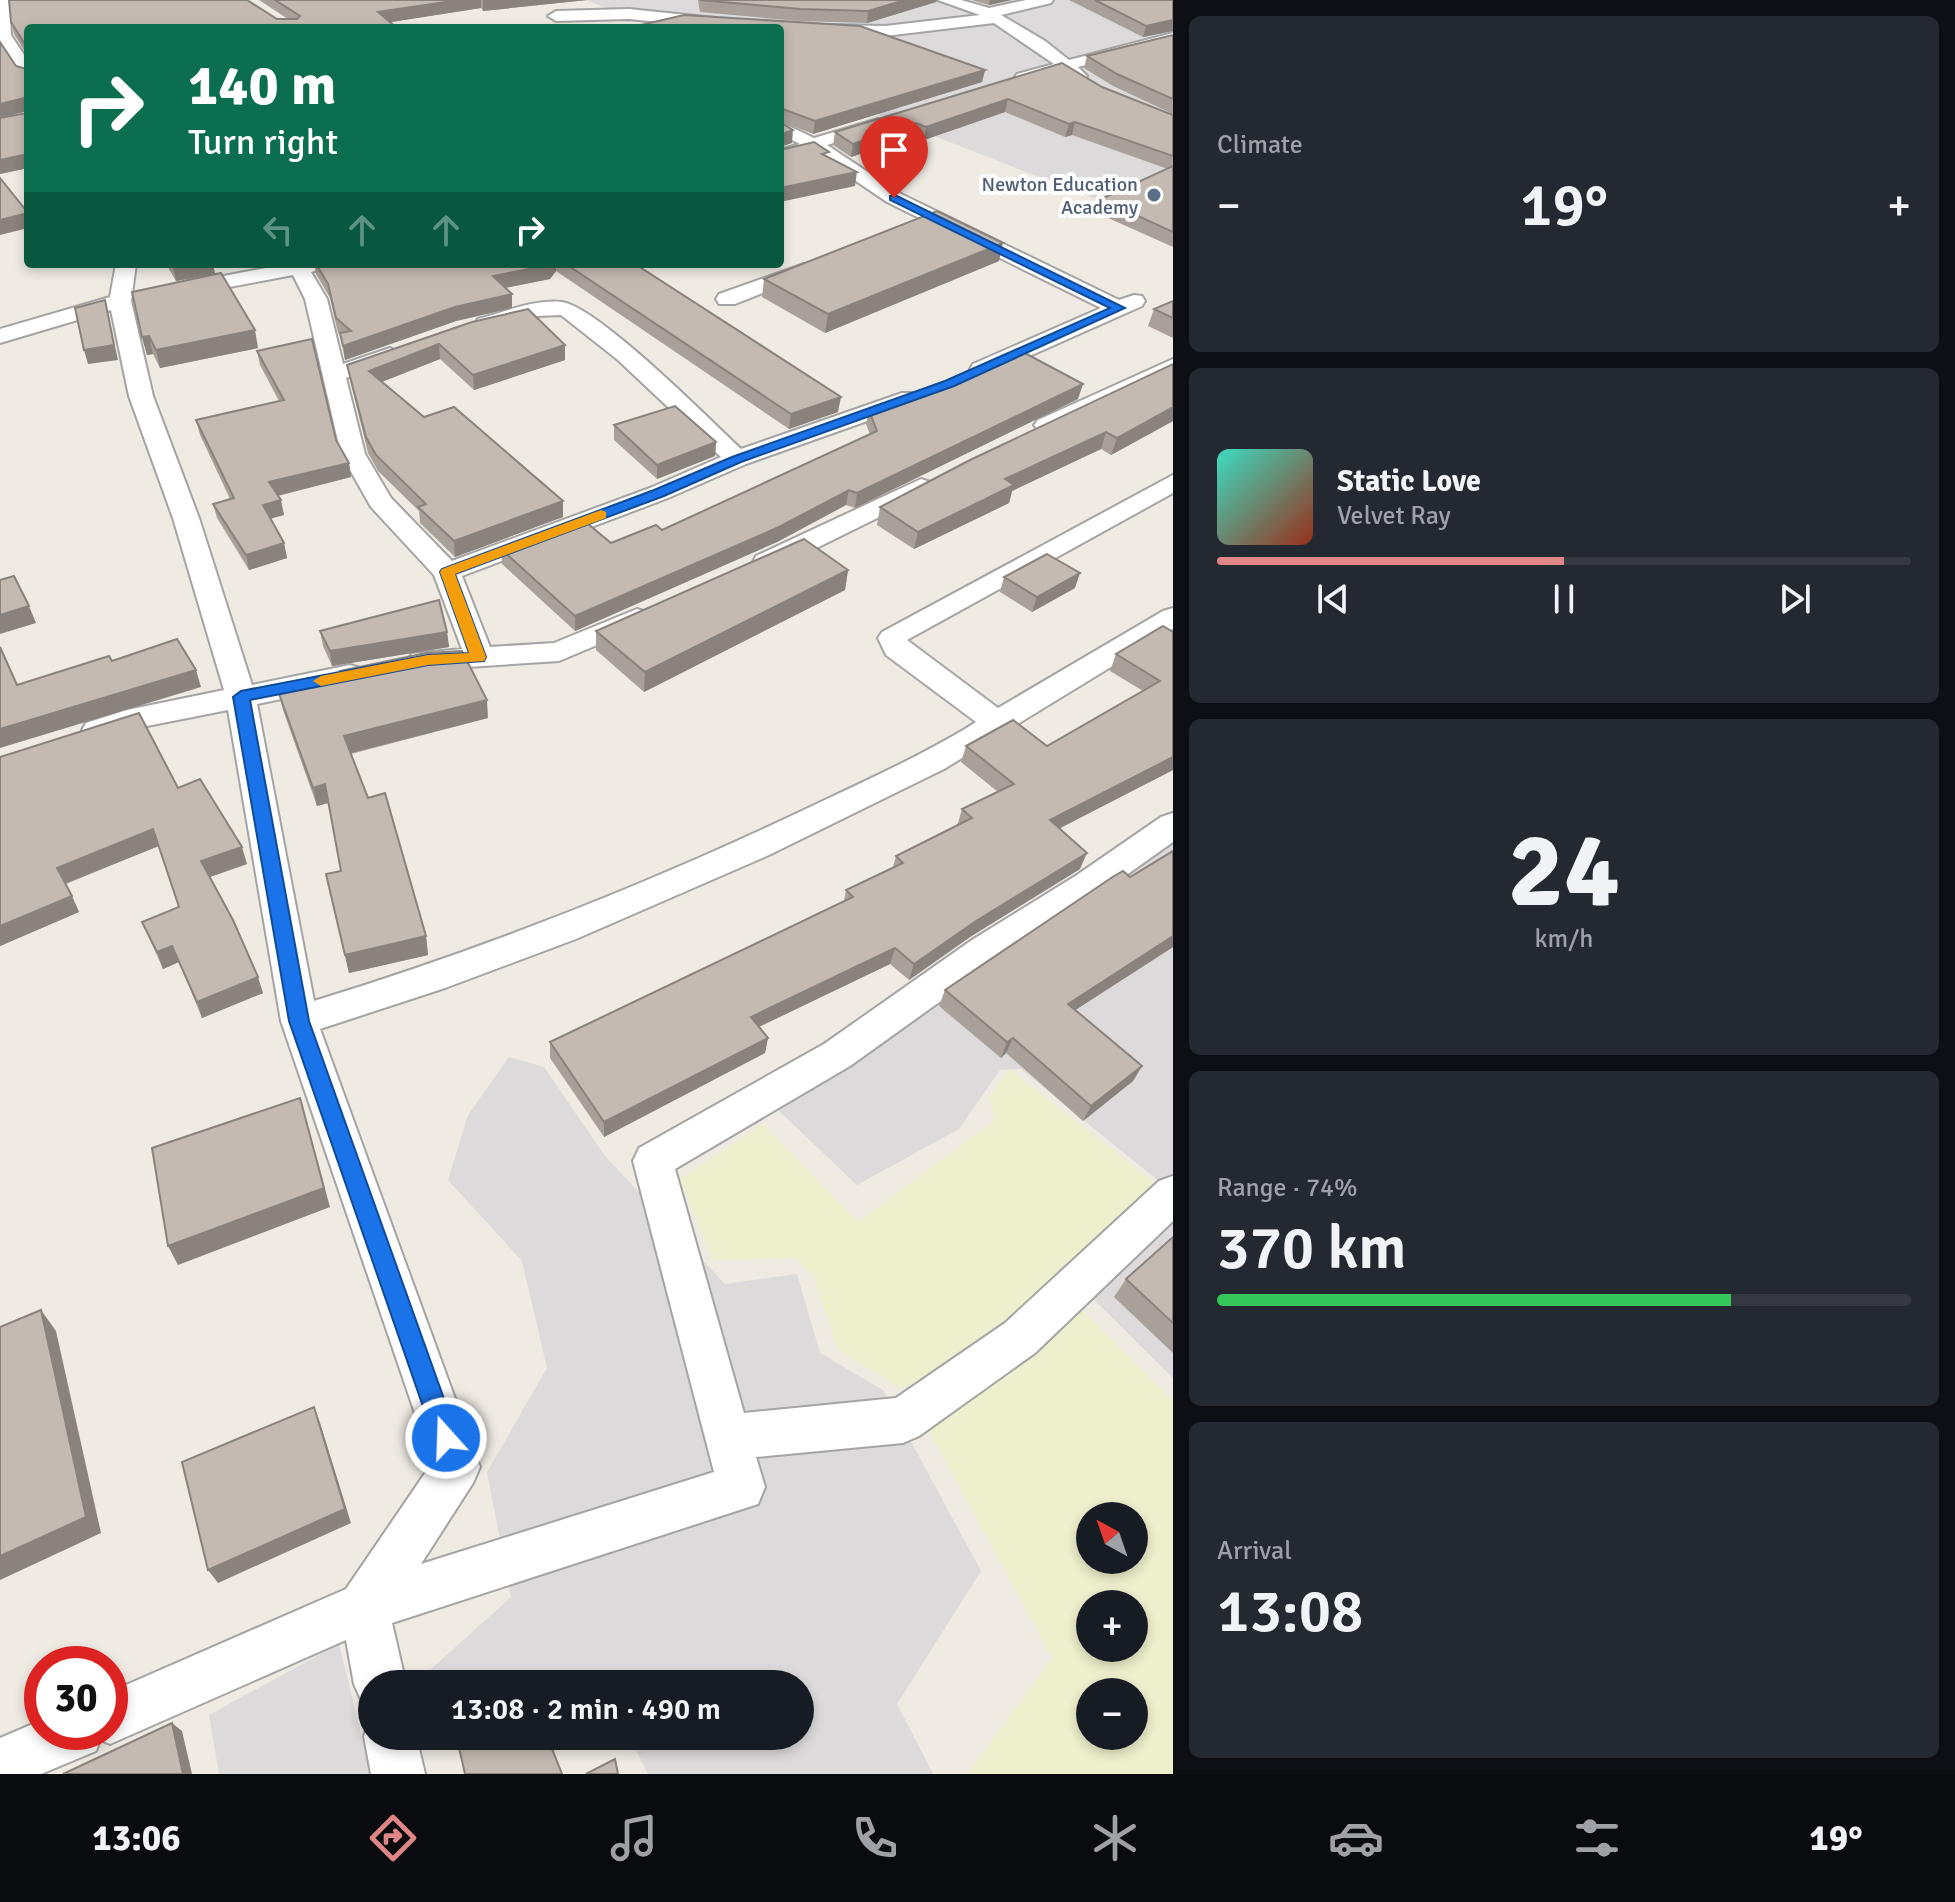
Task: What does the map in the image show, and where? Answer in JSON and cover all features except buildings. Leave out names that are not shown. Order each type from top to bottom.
[{"type":"street","points":[[2,0],[3,35],[24,68]]},
{"type":"street","points":[[945,0],[992,16],[1039,44],[1064,67],[1096,86]]},
{"type":"street","points":[[814,30],[885,31],[992,16],[1046,0]]},
{"type":"street","points":[[575,24],[556,16],[629,14],[730,24]]},
{"type":"street","points":[[1002,83],[1173,38]]},
{"type":"street","points":[[1124,51],[1161,62]]},
{"type":"street","points":[[815,145],[812,144],[875,126],[890,118]]},
{"type":"street","points":[[784,129],[815,145],[894,198],[1126,304],[963,377]]},
{"type":"street","points":[[784,155],[815,145]]},
{"type":"street","points":[[907,230],[934,218]]},
{"type":"street","points":[[727,299],[824,263]]},
{"type":"street","points":[[164,293],[298,268]]},
{"type":"street","points":[[309,268],[332,375],[353,454],[380,502],[447,572],[479,657]]},
{"type":"street","points":[[0,336],[127,288],[141,396],[186,518],[241,697],[299,1021],[457,1467],[364,1607],[377,1670]]},
{"type":"street","points":[[465,329],[546,309],[559,307],[568,310],[626,355],[737,459]]},
{"type":"street","points":[[332,375],[406,349]]},
{"type":"street","points":[[1023,436],[1173,366]]},
{"type":"street","points":[[447,572],[659,493],[737,459],[934,389]]},
{"type":"street","points":[[740,574],[865,517],[942,476]]},
{"type":"street","points":[[997,722],[896,648],[892,638],[1173,483]]},
{"type":"street","points":[[70,738],[127,720],[428,660],[559,652],[656,610]]},
{"type":"street","points":[[299,1021],[409,987],[716,867],[959,749],[997,722],[1173,617]]},
{"type":"street","points":[[128,1710],[364,1607],[741,1487],[653,1161],[837,1055],[985,950],[1173,825]]},
{"type":"street","points":[[728,1437],[903,1420],[1020,1338],[1173,1194]]},
{"type":"street","points":[[0,1765],[35,1750]]},
{"type":"street","points":[[393,1750],[398,1774]]},
{"type":"shaded area","points":[[586,0],[1173,0],[1173,229],[784,78],[784,24],[648,24]]},
{"type":"shaded area","points":[[1173,836],[1173,1378],[1072,1278],[1161,1183],[1021,1069],[1000,1070],[959,1129],[857,1185],[778,1110],[1005,948]]},
{"type":"shaded area","points":[[509,1057],[544,1067],[605,1156],[725,1284],[797,1274],[820,1353],[883,1390],[981,1571],[897,1704],[933,1774],[648,1774],[636,1750],[814,1750],[814,1670],[430,1670],[511,1597],[487,1472],[547,1368],[522,1261],[448,1180],[468,1115]]},
{"type":"shaded area","points":[[339,1644],[358,1721],[358,1750],[365,1750],[371,1774],[219,1774],[209,1715]]},
{"type":"green space","points":[[1009,1069],[1157,1185],[1009,1328],[902,1389],[838,1350],[813,1276],[795,1258],[713,1260],[680,1179],[763,1124],[858,1222],[995,1120],[989,1097]]},
{"type":"green space","points":[[1079,1307],[1173,1401],[1173,1774],[967,1774],[1052,1658],[926,1425]]},
{"type":"slow traffic","points":[[321,681],[428,660],[479,657],[447,572],[601,515]]},
{"type":"place","name":"Newton Education Academy","points":[[1154,195]]},
{"type":"route","points":[[446,1438],[299,1021],[241,697],[428,660],[479,657],[447,572],[659,493],[737,459],[949,384],[1119,308],[894,198]]}]
